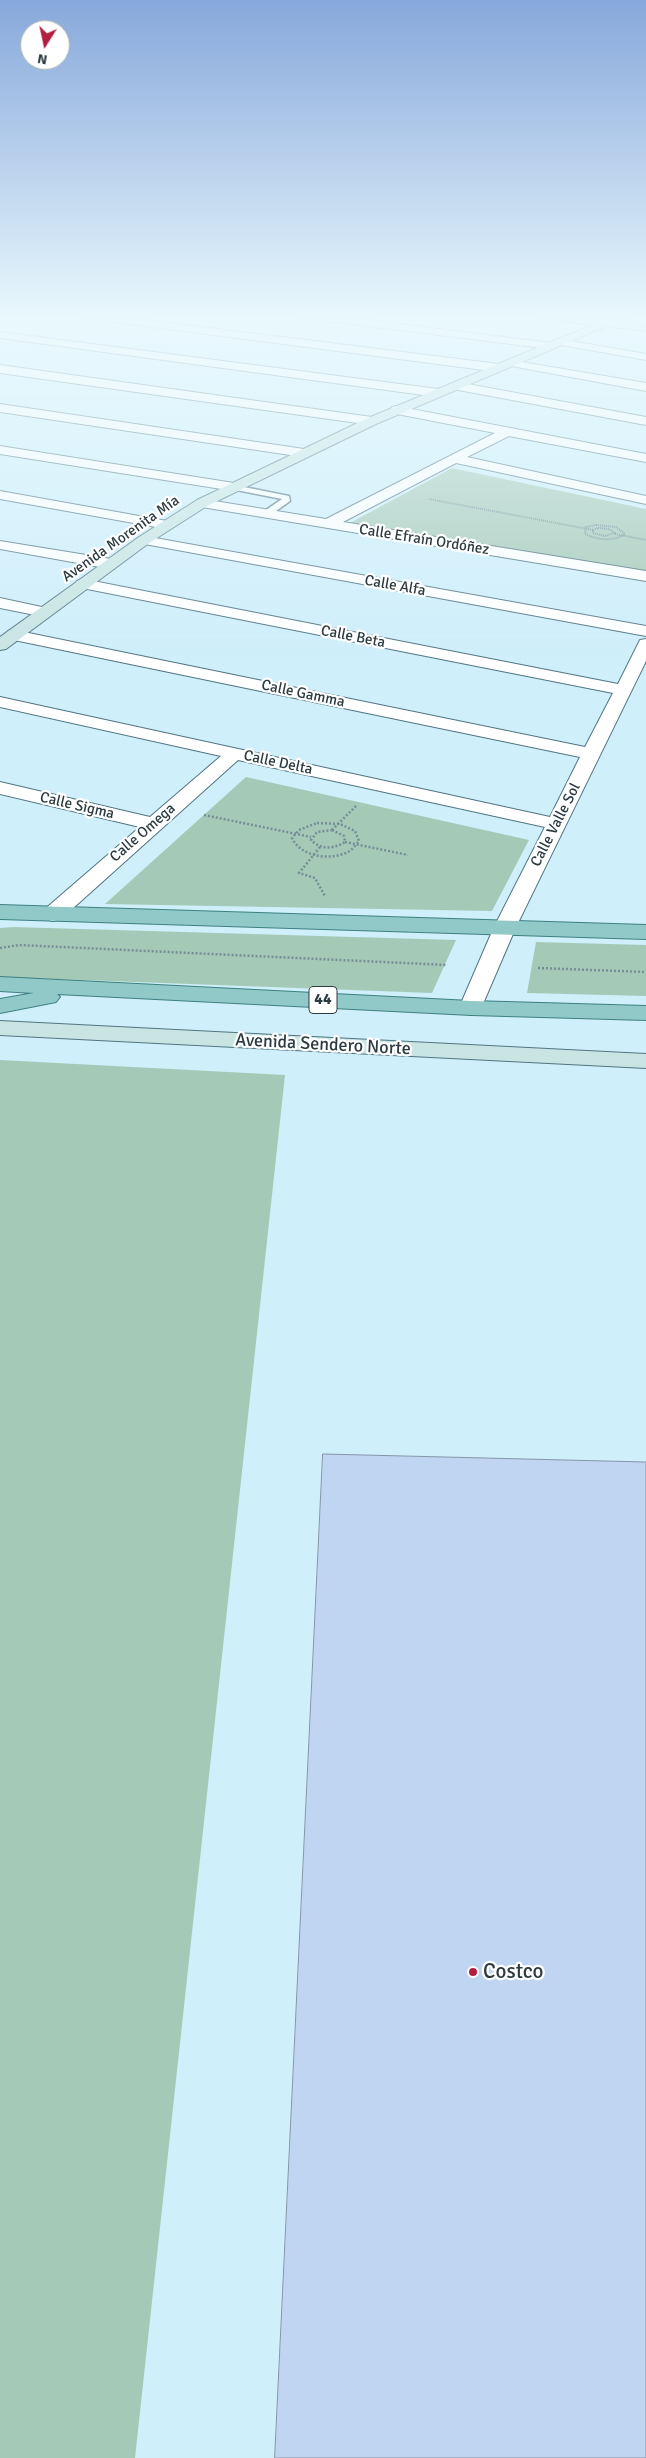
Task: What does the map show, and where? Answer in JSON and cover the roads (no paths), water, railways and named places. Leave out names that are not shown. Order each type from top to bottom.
[{"type":"main road","points":[[0,912],[646,932]]},
{"type":"main road","name":"44","points":[[0,984],[471,1008],[646,1013]]},
{"type":"main road","points":[[0,1006],[101,988]]},
{"type":"street","points":[[147,430],[304,453]]},
{"type":"street","name":"Avenida Morenita Mía","points":[[7,640],[144,540],[202,503],[353,430]]},
{"type":"street","points":[[501,430],[646,458]]},
{"type":"street","points":[[326,524],[508,431]]},
{"type":"street","points":[[0,450],[234,487]]},
{"type":"street","points":[[455,459],[646,500]]},
{"type":"street","points":[[0,495],[167,525]]},
{"type":"street","name":"Calle Efraín Ordóñez","points":[[202,503],[646,576]]},
{"type":"street","name":"Calle Alfa","points":[[144,540],[646,631]]},
{"type":"street","points":[[0,545],[111,564]]},
{"type":"street","name":"Calle Beta","points":[[83,584],[624,690]]},
{"type":"street","points":[[0,603],[45,612]]},
{"type":"street","name":"Calle Gamma","points":[[7,640],[591,754]]},
{"type":"street","name":"Calle Valle Sol","points":[[471,1008],[505,927],[646,644]]},
{"type":"street","name":"Calle Delta","points":[[0,702],[556,824]]},
{"type":"street","name":"Calle Omega","points":[[52,914],[234,754]]},
{"type":"street","name":"Calle Sigma","points":[[0,788],[153,824]]},
{"type":"street","name":"Avenida Sendero Norte","points":[[0,1028],[646,1061]]},
{"type":"lane","points":[[234,487],[286,498],[286,501],[266,514]]},
{"type":"place","name":"Costco","points":[[473,1972]]}]
